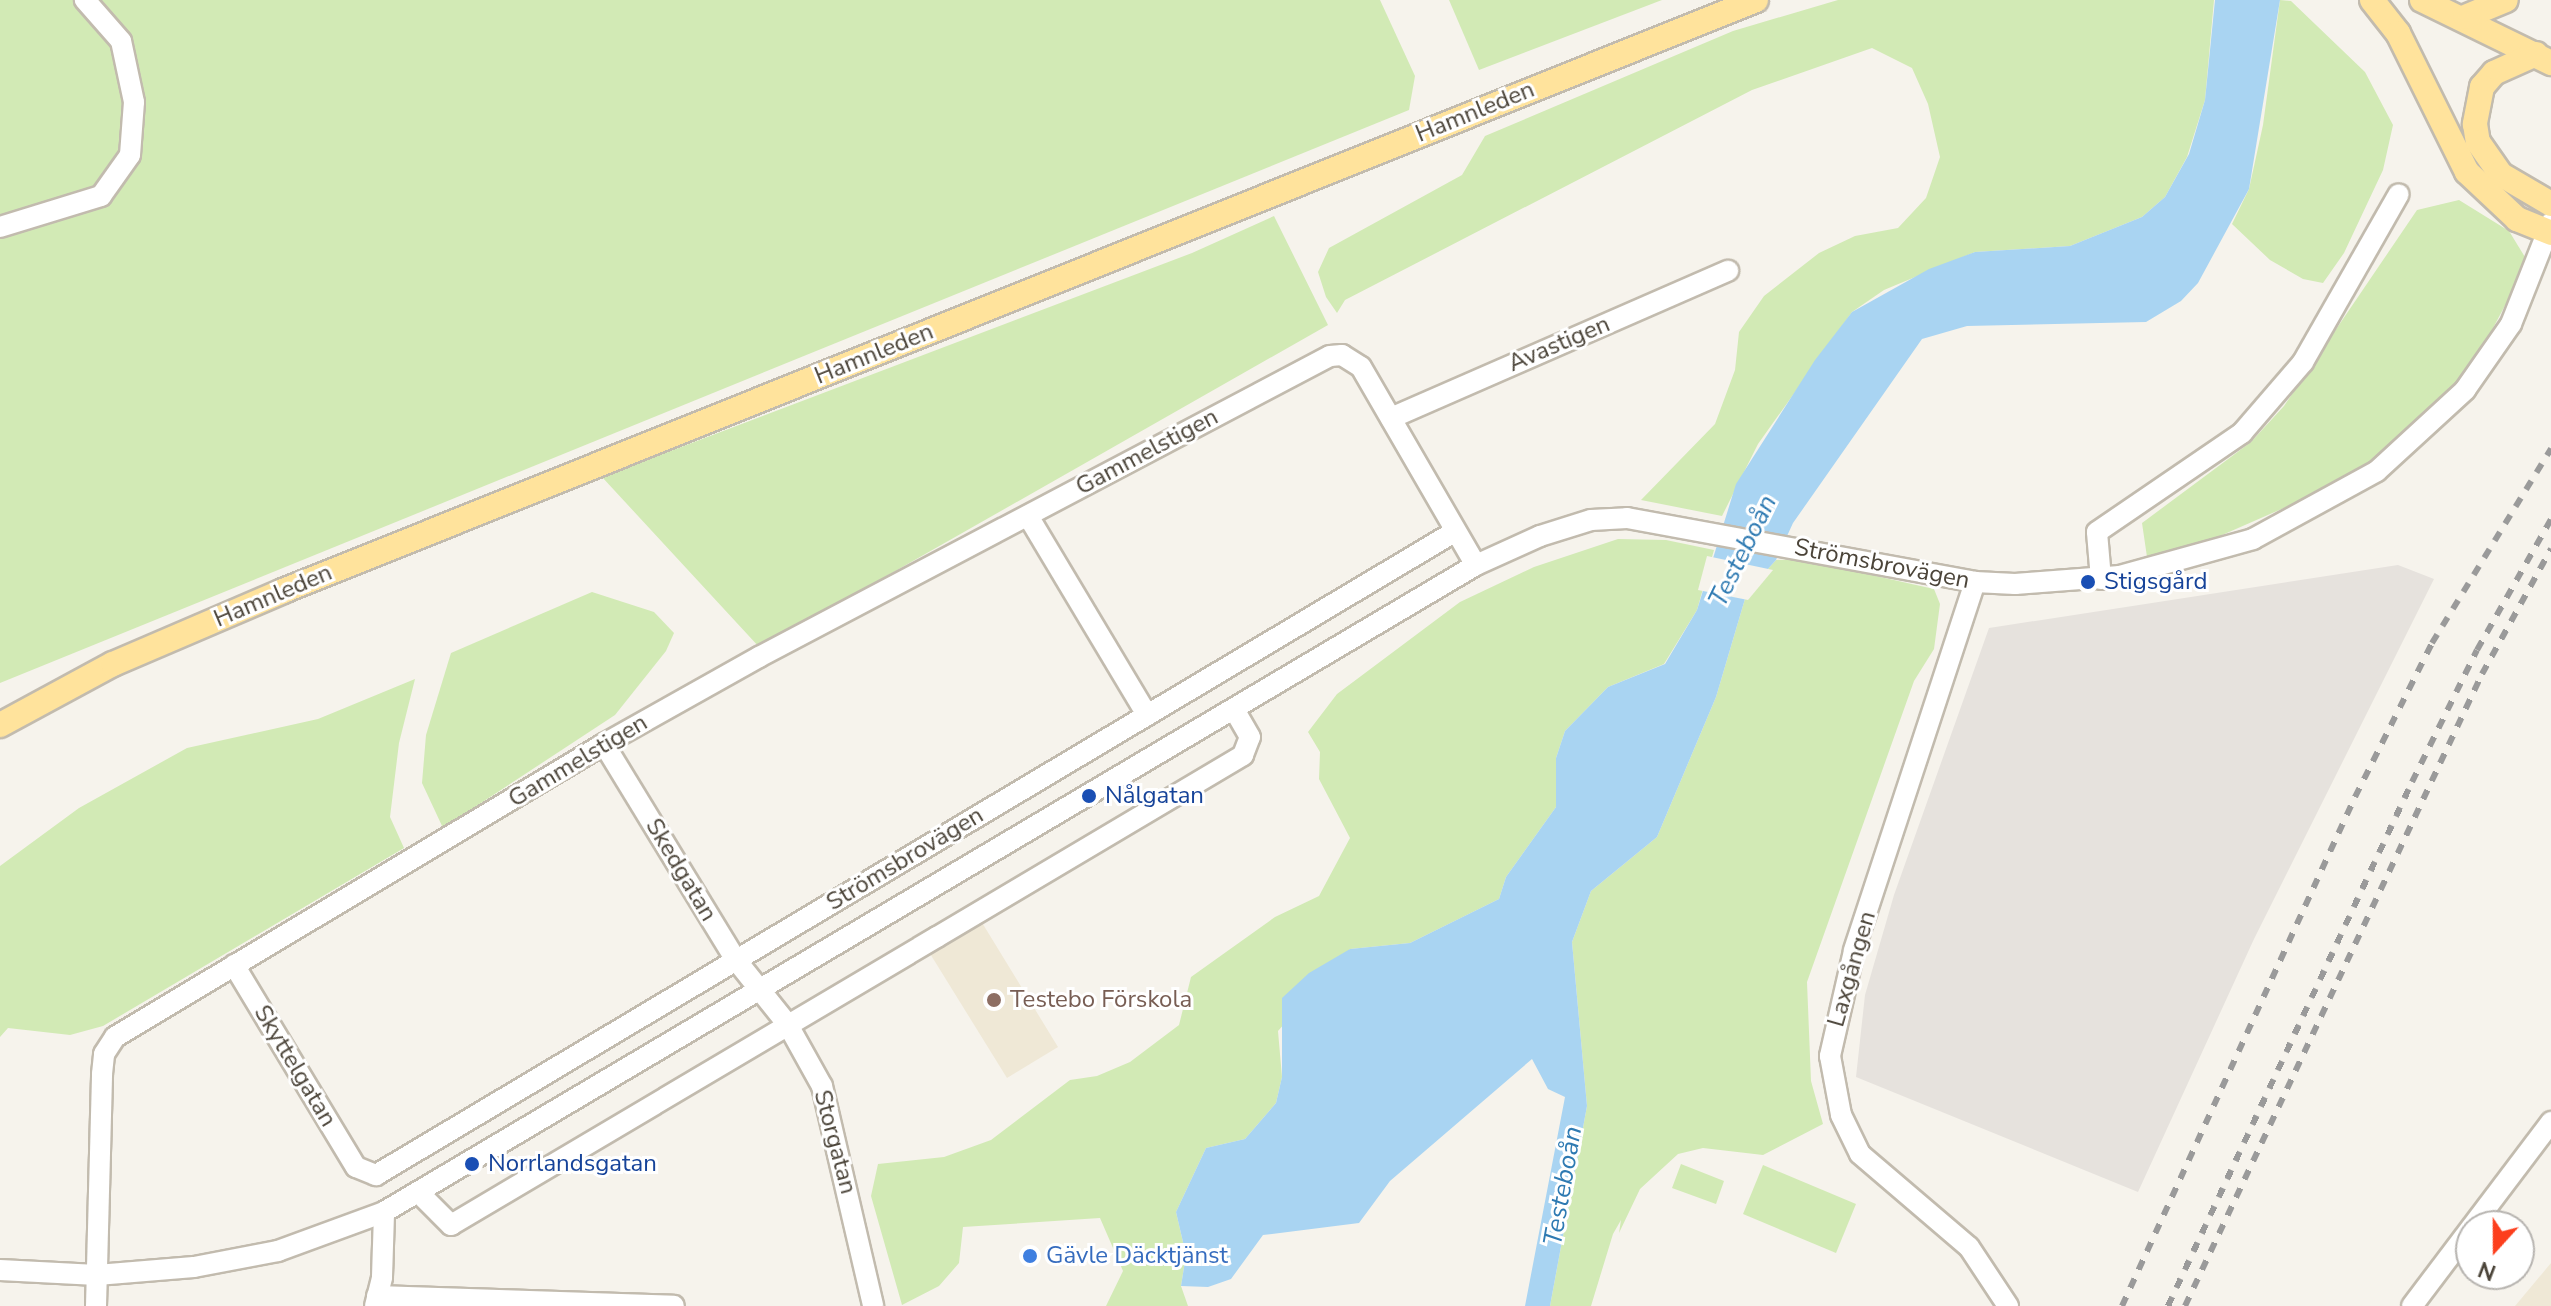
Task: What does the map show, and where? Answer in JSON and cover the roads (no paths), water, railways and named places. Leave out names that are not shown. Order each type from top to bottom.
[{"type":"main road","name":"Hamnleden","points":[[0,725],[113,664],[283,591],[1756,0]]},
{"type":"main road","points":[[2372,0],[2398,33],[2467,172],[2501,207],[2550,230]]},
{"type":"main road","points":[[2422,0],[2465,17],[2543,59]]},
{"type":"main road","points":[[2465,17],[2506,0]]},
{"type":"main road","points":[[2543,59],[2494,73],[2482,87],[2475,124],[2478,142],[2500,174],[2551,204]]},
{"type":"street","points":[[0,227],[101,196],[130,155],[134,102],[121,41],[85,0]]},
{"type":"street","points":[[2101,579],[2097,532],[2242,433],[2303,362],[2399,194]]},
{"type":"street","name":"Strömsbrovägen","points":[[0,1270],[97,1275],[242,1260],[384,1212],[420,1194],[762,993],[1476,565],[1591,520],[1664,524],[1975,582],[2101,579],[2156,569],[2253,539],[2377,471],[2465,390],[2511,324],[2550,230]]},
{"type":"street","name":"Avastigen","points":[[1391,418],[1728,271]]},
{"type":"street","name":"Gammelstigen","points":[[96,1306],[104,1054],[123,1031],[604,744],[1318,360],[1342,355],[1361,367],[1391,418]]},
{"type":"street","points":[[1391,418],[1476,565]]},
{"type":"street","points":[[1028,516],[1147,715]]},
{"type":"street","name":"Strömsbrovägen","points":[[356,1167],[368,1176],[381,1173],[1456,531]]},
{"type":"street","name":"Laxgången","points":[[1975,582],[1854,951],[1830,1056],[1841,1115],[1860,1154],[1969,1247],[2008,1306]]},
{"type":"street","points":[[420,1194],[451,1225],[1243,755],[1250,737],[1234,709]]},
{"type":"street","name":"Skedgatan","points":[[604,744],[736,960],[762,993]]},
{"type":"street","name":"Skyttelgatan","points":[[234,965],[356,1167]]},
{"type":"street","name":"Storgatan","points":[[762,993],[788,1025],[830,1109],[873,1306]]},
{"type":"street","points":[[2412,1306],[2551,1122]]},
{"type":"street","points":[[384,1212],[376,1301],[674,1306]]},
{"type":"water","name":"Testeboån","points":[[2215,0],[2280,0],[2249,189],[2198,283],[2181,301],[2146,322],[1967,326],[1922,339],[1793,523],[1776,560],[1747,592],[1716,697],[1657,837],[1591,891],[1572,942],[1587,1106],[1550,1306],[1525,1306],[1565,1097],[1548,1089],[1532,1059],[1390,1181],[1359,1223],[1263,1235],[1231,1279],[1208,1287],[1181,1286],[1186,1255],[1176,1212],[1206,1148],[1245,1139],[1276,1103],[1282,1077],[1282,998],[1309,973],[1350,949],[1410,943],[1499,899],[1506,877],[1556,807],[1556,758],[1565,731],[1608,687],[1665,664],[1697,610],[1736,484],[1815,360],[1852,312],[1929,269],[1975,252],[2070,246],[2142,217],[2165,197],[2189,154],[2205,100]]},
{"type":"railway","points":[[2122,1306],[2355,797],[2432,643],[2551,449]]},
{"type":"railway","points":[[2168,1306],[2412,782],[2477,650],[2551,519]]},
{"type":"railway","points":[[2185,1306],[2482,674],[2551,549]]},
{"type":"place","name":"Stigsgård","points":[[2088,582]]},
{"type":"place","name":"Nålgatan","points":[[1089,796]]},
{"type":"place","name":"Testebo Förskola","points":[[994,1000]]},
{"type":"place","name":"Norrlandsgatan","points":[[472,1164]]},
{"type":"place","name":"Gävle Däcktjänst","points":[[1030,1256]]}]
